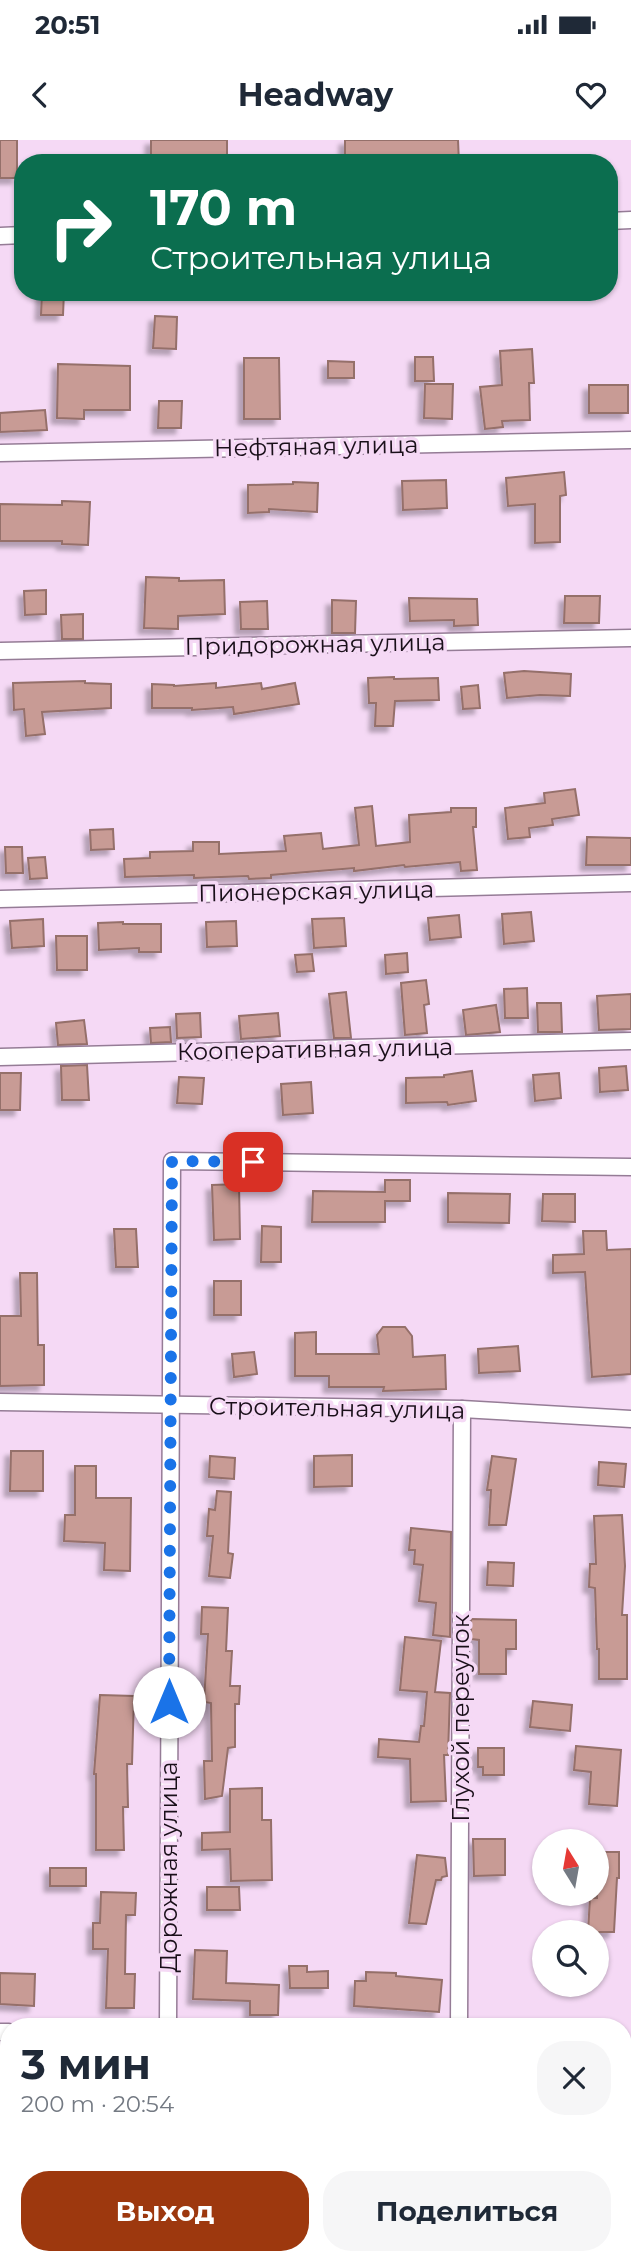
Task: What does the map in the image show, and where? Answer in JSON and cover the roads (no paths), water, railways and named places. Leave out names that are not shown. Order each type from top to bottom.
[{"type":"street","name":"Нефтяная улица","points":[[0,453],[631,440]]},
{"type":"street","name":"Придорожная улица","points":[[0,651],[631,638]]},
{"type":"street","name":"Пионерская улица","points":[[0,899],[631,883]]},
{"type":"street","name":"Кооперативная улица","points":[[0,1058],[631,1041]]},
{"type":"street","name":"Дорожная улица","points":[[168,2018],[172,1161],[631,1167]]},
{"type":"street","name":"Строительная улица","points":[[0,1402],[462,1409],[631,1419]]},
{"type":"street","name":"Глухой переулок","points":[[459,2018],[462,1409]]}]
